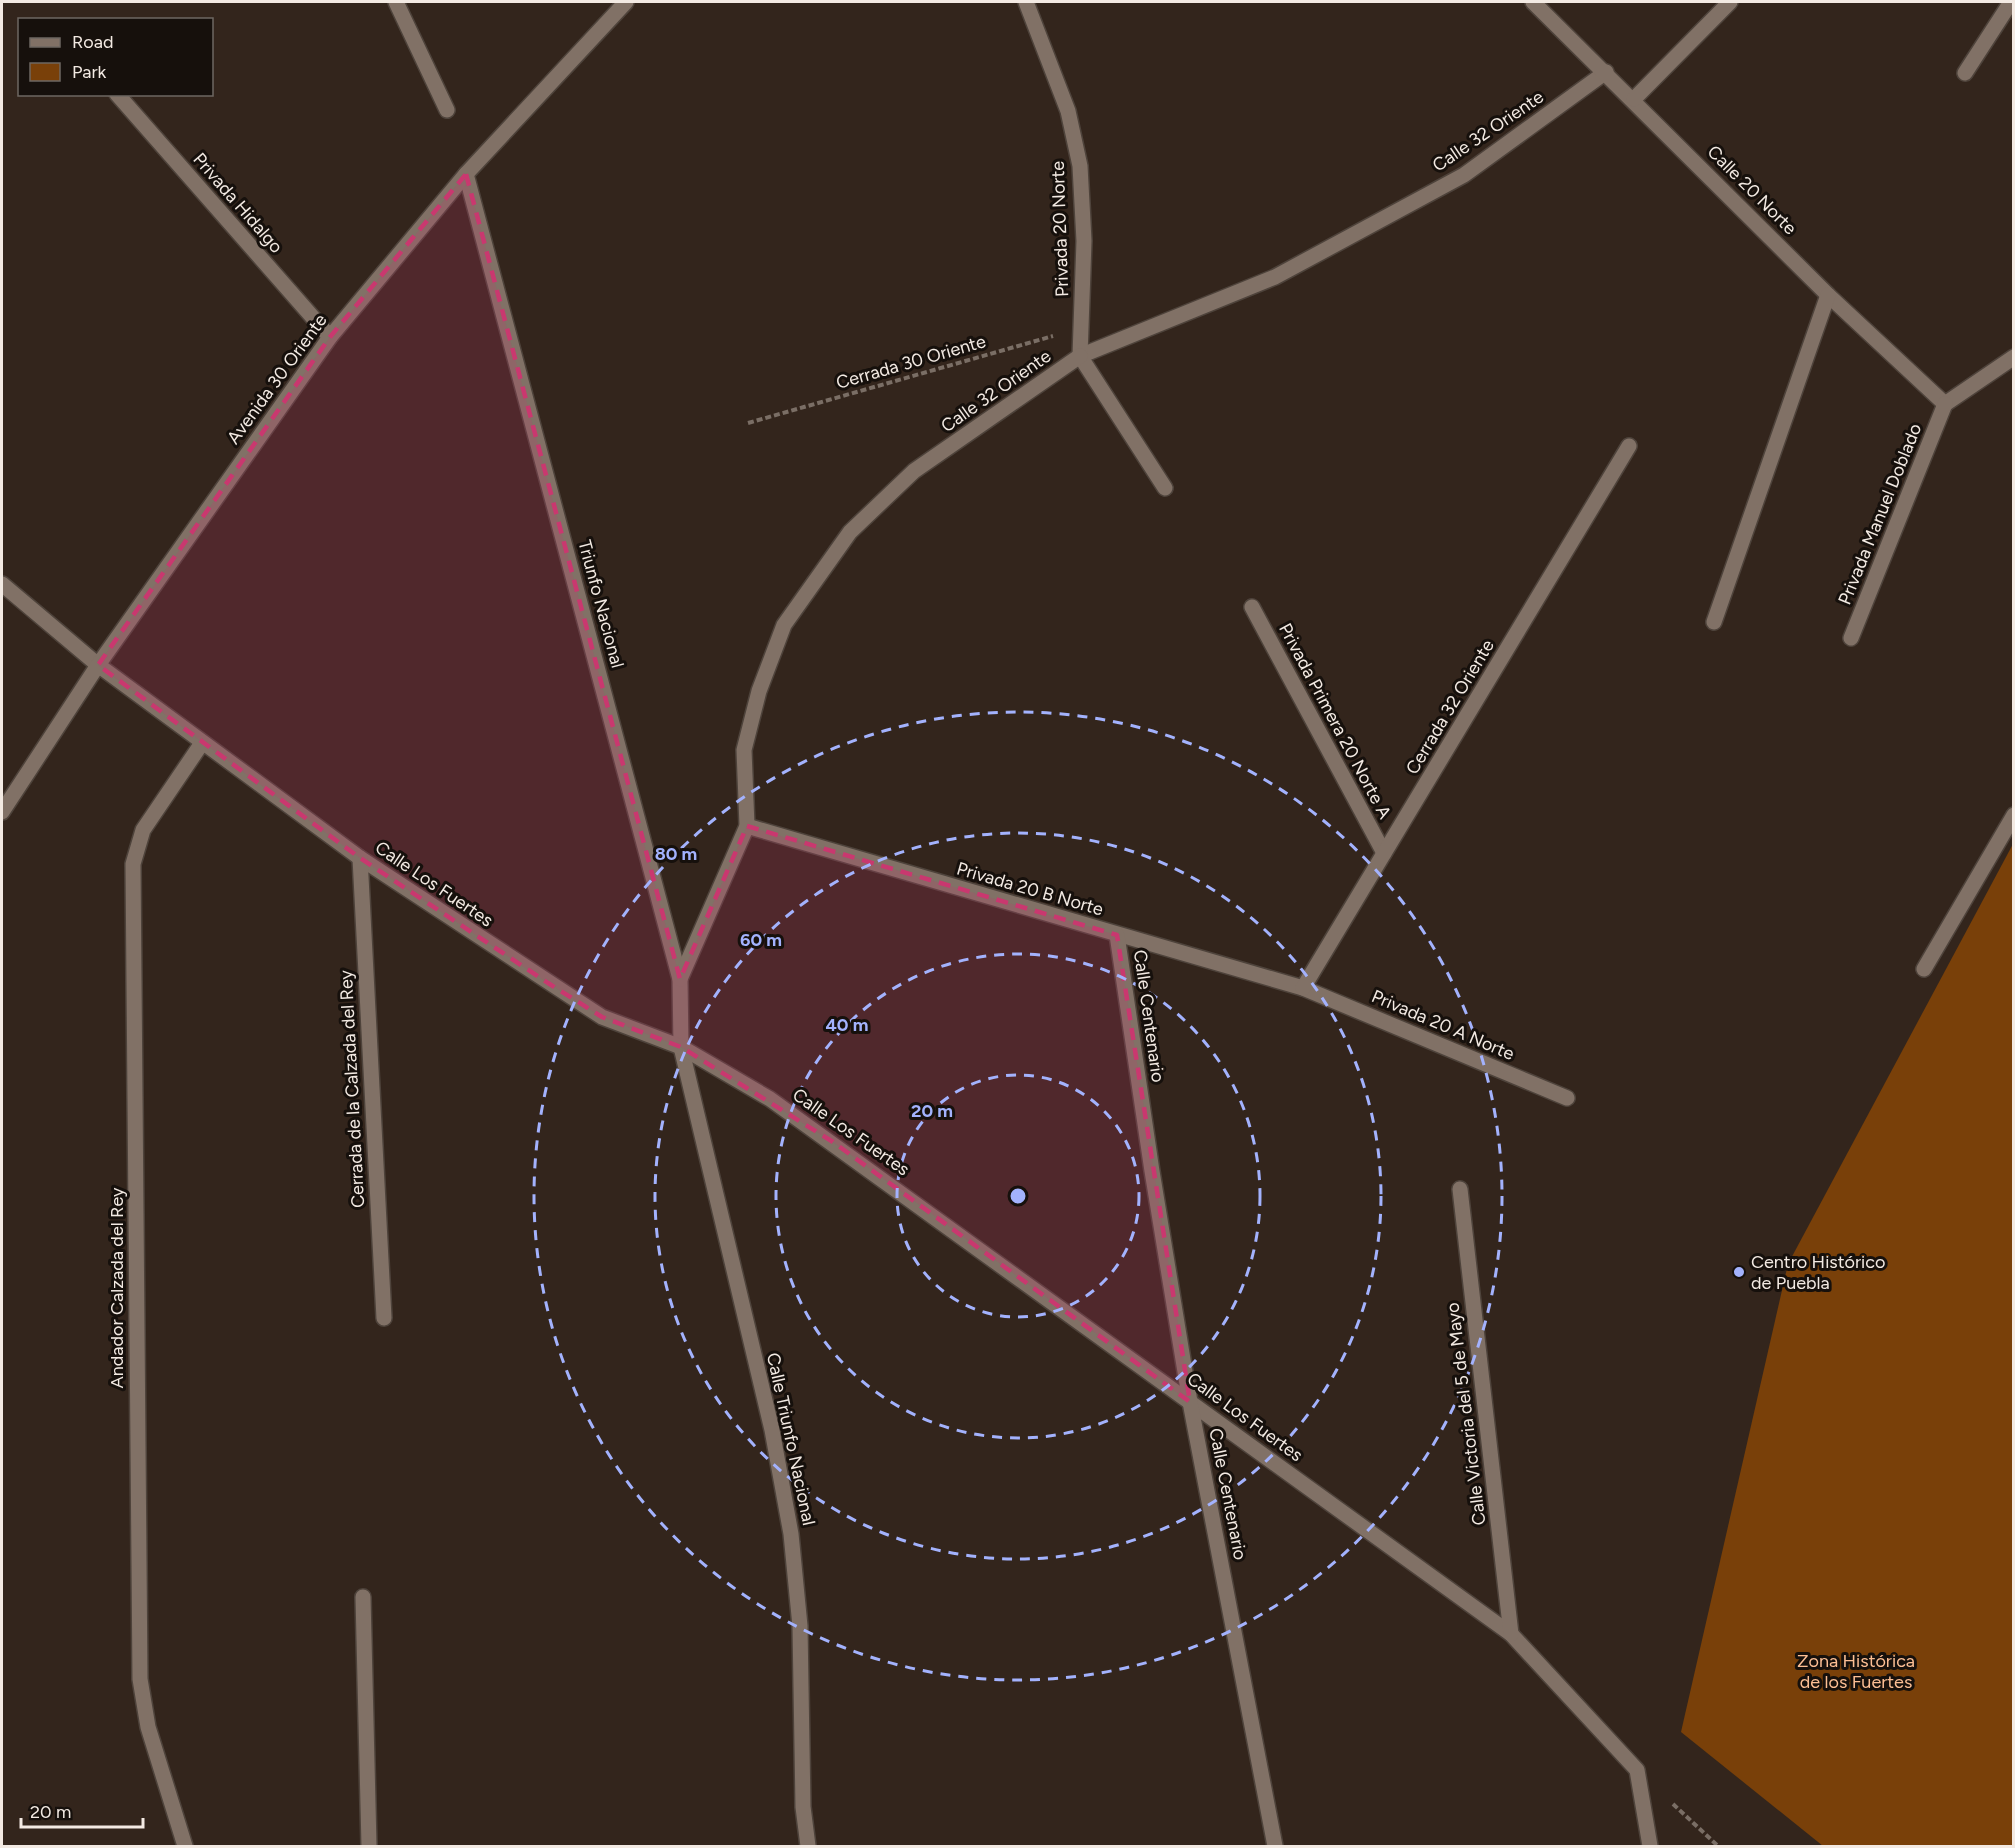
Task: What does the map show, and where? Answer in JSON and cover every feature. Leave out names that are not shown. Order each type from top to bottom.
[{"type":"street","points":[[396,2],[447,110]]},
{"type":"street","name":"Avenida 30 Oriente","points":[[2,812],[98,665],[330,337],[466,174],[626,2]]},
{"type":"street","name":"Privada 20 Norte","points":[[1028,2],[1068,111],[1080,166],[1084,241],[1083,327],[1080,356]]},
{"type":"street","name":"Calle 20 Norte","points":[[1533,2],[1634,99],[1828,294],[1945,404]]},
{"type":"street","points":[[1634,99],[1730,2]]},
{"type":"street","points":[[1965,73],[2011,2]]},
{"type":"street","name":"Calle 32 Oriente","points":[[680,979],[747,826],[744,750],[759,691],[784,625],[849,532],[914,471],[1080,356],[1275,277],[1464,175],[1606,72]]},
{"type":"street","name":"Privada Hidalgo","points":[[119,96],[330,337]]},
{"type":"street","name":"Triunfo Nacional","points":[[466,174],[680,979],[681,1047]]},
{"type":"street","points":[[1714,622],[1828,294]]},
{"type":"street","points":[[1080,356],[1165,488]]},
{"type":"street","points":[[1945,404],[2013,357]]},
{"type":"street","name":"Privada Manuel Doblado","points":[[1851,638],[1945,404]]},
{"type":"street","name":"Cerrada 32 Oriente","points":[[1303,988],[1629,446]]},
{"type":"street","name":"Calle Los Fuertes","points":[[2,584],[98,665],[360,858],[548,984],[603,1017],[681,1047],[770,1099],[833,1142],[1511,1634],[1637,1770]]},
{"type":"street","name":"Privada Primera 20 Norte A","points":[[1252,607],[1384,853]]},
{"type":"street","name":"Andador Calzada del Rey","points":[[185,1846],[148,1727],[140,1679],[133,864],[143,830],[202,743]]},
{"type":"street","points":[[1924,969],[2013,815]]},
{"type":"street","name":"Privada 20 B Norte","points":[[747,826],[1303,988]]},
{"type":"street","name":"Cerrada de la Calzada del Rey","points":[[360,858],[384,1318]]},
{"type":"street","name":"Calle Centenario","points":[[1117,935],[1152,1171],[1190,1401],[1275,1846]]},
{"type":"street","name":"Privada 20 A Norte","points":[[1303,988],[1567,1098]]},
{"type":"street","name":"Calle Triunfo Nacional","points":[[681,1047],[772,1430],[791,1534],[800,1626],[803,1807],[808,1846]]},
{"type":"street","name":"Calle Victoria del 5 de Mayo","points":[[1460,1189],[1511,1634]]},
{"type":"street","points":[[363,1596],[369,1846]]},
{"type":"street","points":[[1637,1770],[1650,1846]]},
{"type":"path","name":"Cerrada 30 Oriente","points":[[748,423],[1083,327]]},
{"type":"path","points":[[1637,1770],[1718,1846]]},
{"type":"highlighted area","points":[[466,174],[680,979],[747,826],[1117,935],[1190,1402],[833,1142],[681,1047],[602,1017],[548,983],[360,858],[98,665],[330,337]]},
{"type":"green space","name":"Zona Histórica de los Fuertes","points":[[2013,844],[2013,1846],[1823,1846],[1681,1732],[1788,1264]]},
{"type":"place","name":"Centro Histórico de Puebla","points":[[1739,1272]]}]
